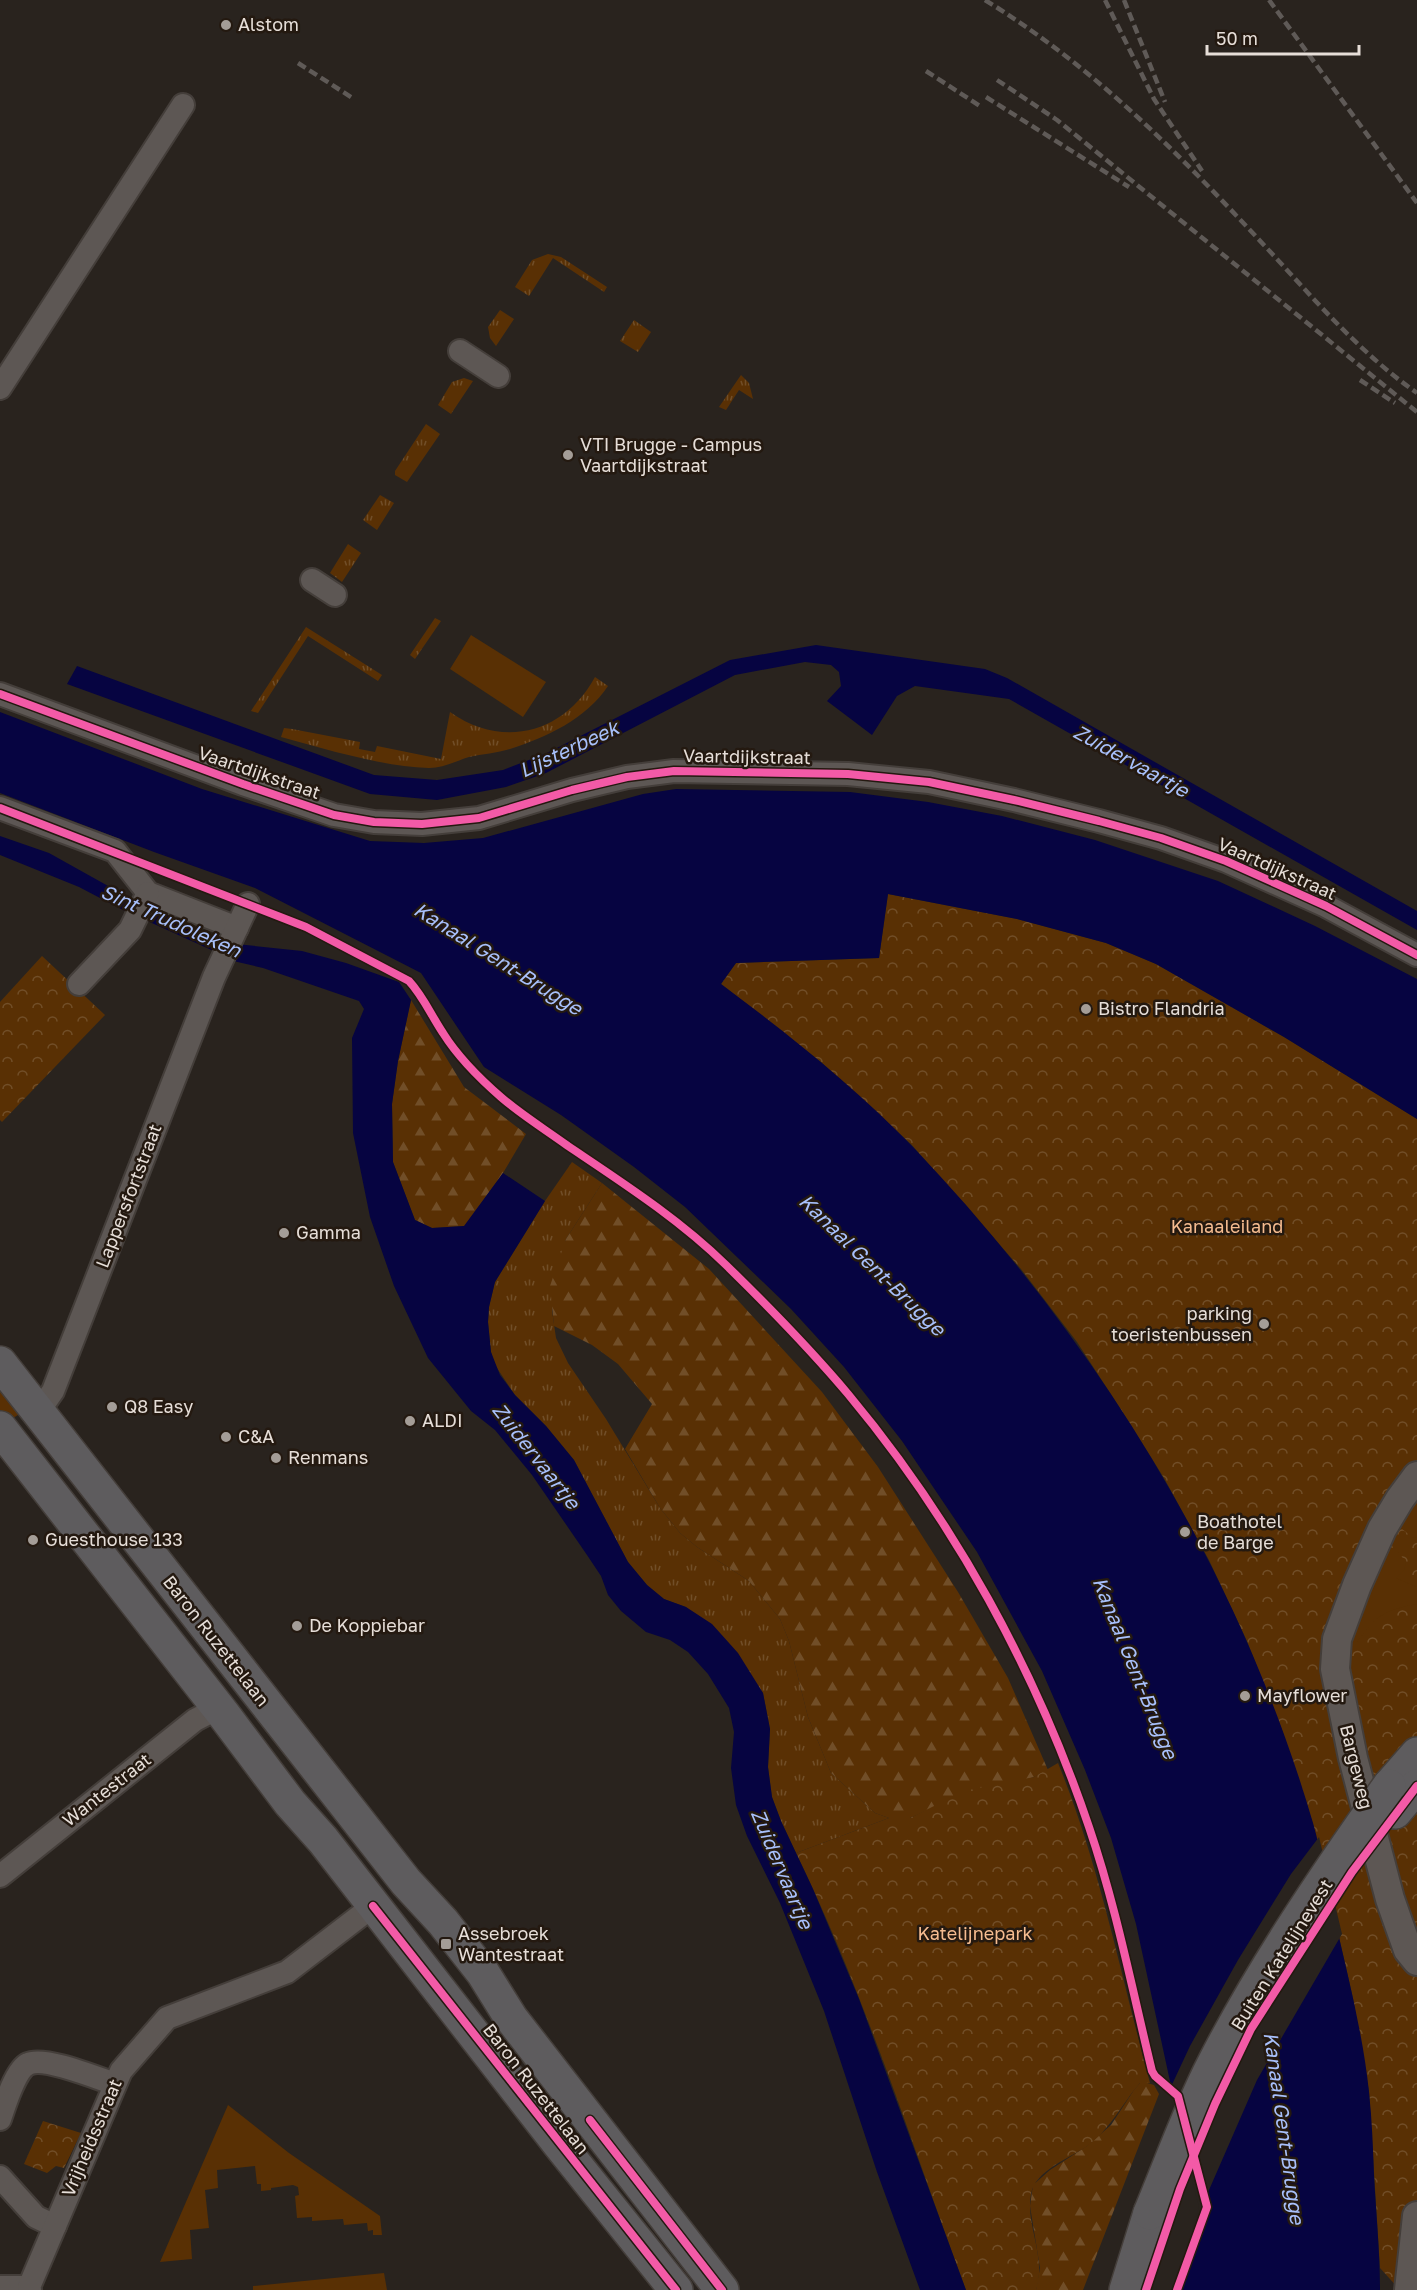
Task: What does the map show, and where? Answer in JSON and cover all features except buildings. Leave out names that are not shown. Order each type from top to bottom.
[{"type":"main road","name":"Baron Ruzettelaan","points":[[0,1363],[402,1878],[430,1932],[469,1983],[511,2018],[722,2290]]},
{"type":"main road","name":"Baron Ruzettelaan","points":[[0,1428],[290,1803],[324,1840],[373,1906],[676,2290]]},
{"type":"main road","points":[[221,1711],[247,1703],[267,1706]]},
{"type":"main road","name":"Buiten Katelijnevest","points":[[1126,2290],[1159,2216],[1251,2029],[1400,1795],[1417,1754]]},
{"type":"main road","points":[[373,1906],[394,1887],[396,1879],[402,1878]]},
{"type":"main road","name":"Buiten Katelijnevest","points":[[1146,2290],[1159,2216]]},
{"type":"street","points":[[0,388],[183,105]]},
{"type":"street","points":[[460,351],[498,375]]},
{"type":"street","points":[[312,580],[335,595]]},
{"type":"street","name":"Vaartdijkstraat","points":[[0,694],[253,788],[334,815],[374,822],[422,824],[479,818],[572,790],[627,777],[674,771],[848,774],[929,782],[1099,821],[1161,838],[1226,861],[1317,902],[1417,955]]},
{"type":"street","points":[[0,808],[115,851],[143,905],[231,941]]},
{"type":"street","name":"Lappersfortstraat","points":[[36,1409],[53,1391],[214,977],[248,904]]},
{"type":"street","points":[[79,984],[130,930],[143,905]]},
{"type":"street","name":"Bargeweg","points":[[1417,1476],[1382,1529],[1356,1584],[1337,1639],[1335,1669],[1353,1758],[1390,1899],[1408,1950],[1417,1961]]},
{"type":"street","name":"Wantestraat","points":[[0,1876],[195,1720],[221,1711]]},
{"type":"street","name":"Vrijheidsstraat","points":[[29,2288],[121,2071],[167,2018],[287,1972],[373,1906]]},
{"type":"street","points":[[0,2119],[21,2070],[28,2064],[38,2062],[62,2066],[115,2084]]},
{"type":"street","points":[[0,2177],[36,2217],[56,2226]]},
{"type":"street","points":[[1409,2290],[1417,2216]]},
{"type":"street","points":[[0,2287],[29,2288]]},
{"type":"green space","points":[[548,254],[561,257],[607,287],[604,292],[553,258],[529,296],[515,287],[532,260]]},
{"type":"green space","points":[[500,310],[514,319],[496,346],[490,338],[488,327]]},
{"type":"green space","points":[[634,320],[651,332],[638,352],[620,341]]},
{"type":"green space","points":[[741,375],[749,383],[753,399],[739,390],[726,410],[719,407]]},
{"type":"green space","points":[[464,378],[473,381],[451,414],[438,405],[452,382]]},
{"type":"green space","points":[[426,424],[440,434],[407,482],[395,475],[395,471]]},
{"type":"green space","points":[[380,495],[394,503],[377,530],[363,520]]},
{"type":"green space","points":[[348,544],[361,553],[342,582],[330,573]]},
{"type":"green space","points":[[435,618],[441,621],[415,659],[410,655]]},
{"type":"green space","points":[[306,627],[382,675],[378,681],[308,636],[258,713],[251,711]]},
{"type":"green space","points":[[471,635],[546,682],[523,717],[450,669]]},
{"type":"green space","points":[[595,677],[608,686],[589,708],[565,725],[538,739],[510,749],[469,757],[439,767],[410,767],[373,761],[281,737],[284,728],[292,729],[360,742],[359,749],[375,752],[377,746],[441,759],[450,712],[470,723],[490,730],[511,732],[530,730],[549,723],[567,712]]},
{"type":"green space","name":"Kanaaleiland","points":[[888,894],[1017,919],[1106,943],[1156,964],[1284,1037],[1417,1119],[1417,2290],[1400,2290],[1380,2268],[1369,2091],[1353,1998],[1313,1824],[1282,1730],[1247,1641],[1209,1560],[1164,1478],[1129,1422],[1077,1342],[1021,1269],[911,1144],[821,1062],[721,984],[736,963],[879,958]]},
{"type":"green space","points":[[42,956],[105,1015],[2,1122],[0,1120],[0,1002]]},
{"type":"green space","points":[[411,1000],[464,1087],[526,1134],[503,1173],[465,1226],[432,1228],[415,1220],[393,1162],[392,1104],[398,1061]]},
{"type":"green space","points":[[572,1162],[602,1183],[566,1239],[552,1311],[556,1338],[568,1363],[606,1419],[660,1508],[680,1533],[749,1581],[780,1619],[789,1641],[808,1717],[831,1773],[875,1813],[889,1818],[796,1853],[772,1797],[768,1767],[770,1729],[763,1693],[686,1607],[664,1599],[647,1585],[628,1562],[574,1460],[546,1426],[515,1395],[495,1365],[491,1352],[488,1322],[495,1282]]},
{"type":"green space","points":[[602,1183],[709,1269],[822,1392],[878,1467],[958,1592],[1008,1678],[1048,1770],[1034,1777],[932,1808],[910,1818],[889,1818],[875,1813],[831,1773],[808,1717],[789,1641],[780,1619],[749,1581],[680,1533],[660,1508],[625,1449],[652,1404],[618,1364],[592,1345],[554,1326],[550,1286],[566,1239]]},
{"type":"green space","points":[[0,1382],[23,1412],[8,1421],[0,1410]]},
{"type":"green space","points":[[1417,1494],[1417,1538],[1412,1537],[1396,1524]]},
{"type":"green space","points":[[1386,1544],[1398,1552],[1406,1562],[1404,1570],[1396,1578],[1417,1587],[1417,1604],[1395,1609],[1380,1616],[1368,1627],[1355,1645],[1349,1648],[1346,1636]]},
{"type":"green space","name":"Katelijnepark","points":[[1058,1763],[1098,1881],[1150,2083],[1140,2083],[1109,2125],[1094,2140],[1046,2172],[1034,2186],[1030,2206],[1039,2265],[1036,2290],[966,2290],[844,1960],[796,1853],[889,1818],[910,1818],[964,1791],[1034,1777]]},
{"type":"green space","points":[[1144,2082],[1154,2085],[1159,2094],[1083,2290],[1036,2290],[1040,2268],[1030,2206],[1033,2185],[1050,2170],[1087,2146],[1111,2125],[1134,2090]]},
{"type":"green space","points":[[228,2105],[289,2153],[380,2216],[382,2235],[373,2235],[373,2230],[368,2231],[367,2223],[344,2225],[343,2219],[312,2221],[312,2217],[297,2218],[295,2196],[299,2195],[298,2187],[293,2185],[261,2191],[261,2184],[257,2184],[255,2166],[217,2170],[218,2188],[205,2190],[209,2228],[190,2230],[192,2259],[160,2262]]},
{"type":"green space","points":[[43,2121],[81,2133],[64,2168],[56,2166],[47,2173],[24,2164]]},
{"type":"green space","points":[[384,2273],[387,2290],[253,2290],[253,2286]]},
{"type":"water","points":[[816,645],[985,669],[1007,678],[1417,911],[1417,930],[1009,699],[915,686],[897,696],[872,735],[827,701],[841,686],[839,672],[831,665],[805,662],[735,675],[546,773],[506,787],[437,800],[370,794],[67,684],[77,666],[374,775],[437,780],[503,770],[547,753],[730,660]]},
{"type":"water","name":"Kanaal Gent-Brugge","points":[[0,712],[202,789],[370,841],[424,843],[483,838],[643,794],[676,789],[850,792],[928,802],[1002,816],[1095,840],[1218,881],[1315,926],[1417,979],[1417,1119],[1284,1037],[1156,964],[1106,943],[1017,919],[888,894],[879,958],[736,963],[721,984],[796,1042],[868,1103],[913,1147],[979,1220],[1042,1297],[1100,1378],[1153,1461],[1202,1548],[1245,1637],[1282,1729],[1319,1847],[1355,2006],[1366,2070],[1372,2124],[1380,2290],[1180,2290],[1180,2272],[1202,2207],[1176,2109],[1136,1924],[1111,1838],[1085,1770],[1042,1671],[977,1552],[902,1441],[844,1367],[791,1309],[685,1207],[561,1115],[484,1067],[421,973],[255,888],[0,793]]},
{"type":"water","points":[[0,836],[49,853],[135,901],[128,912],[79,887],[0,855]]},
{"type":"water","name":"Sint Trudoleken","points":[[149,907],[224,941],[218,953],[143,919]]},
{"type":"water","name":"Zuidervaartje","points":[[236,944],[302,951],[346,963],[399,982],[411,1000],[398,1061],[392,1104],[393,1162],[415,1220],[432,1228],[464,1226],[503,1173],[545,1201],[495,1282],[488,1322],[491,1352],[500,1375],[515,1395],[546,1426],[574,1460],[628,1562],[647,1585],[664,1599],[686,1607],[712,1624],[738,1653],[763,1693],[770,1729],[768,1767],[772,1797],[859,1999],[966,2290],[920,2290],[877,2172],[824,2011],[780,1903],[747,1836],[736,1805],[731,1768],[734,1732],[729,1708],[708,1674],[688,1652],[670,1640],[646,1632],[621,1611],[608,1595],[601,1576],[532,1475],[495,1430],[471,1411],[428,1358],[394,1286],[370,1217],[353,1133],[352,1038],[364,1009],[359,1001],[263,968],[229,960]]},
{"type":"pier","points":[[1319,1837],[1342,1934],[1257,2080],[1192,2229],[1199,2207],[1169,2091],[1190,2046],[1238,1960],[1291,1874]]},
{"type":"railway","points":[[985,0],[1066,56],[1140,119],[1208,186],[1343,330],[1417,393]]},
{"type":"railway","points":[[1105,0],[1154,99],[1202,171]]},
{"type":"railway","points":[[1124,0],[1165,102]]},
{"type":"railway","points":[[1269,0],[1417,203]]},
{"type":"railway","points":[[298,63],[354,99]]},
{"type":"railway","points":[[926,71],[980,106]]},
{"type":"railway","points":[[997,80],[1057,120],[1417,412]]},
{"type":"railway","points":[[986,97],[1129,187]]},
{"type":"railway","points":[[1360,380],[1395,403]]},
{"type":"cycle path","points":[[0,694],[243,784],[334,815],[374,822],[422,824],[479,818],[572,790],[627,777],[674,771],[848,774],[929,782],[1099,821],[1161,838],[1226,861],[1326,906],[1417,955]]},
{"type":"cycle path","points":[[0,808],[306,927],[409,981],[455,1051],[486,1083],[518,1111],[650,1202],[708,1248],[742,1280],[819,1361],[887,1443],[957,1545],[1017,1654],[1044,1711],[1089,1827],[1123,1948],[1152,2071],[1178,2096],[1207,2207],[1177,2290]]},
{"type":"cycle path","points":[[1146,2290],[1180,2189],[1215,2104],[1251,2029],[1352,1872],[1417,1786]]},
{"type":"cycle path","points":[[373,1906],[676,2290]]},
{"type":"cycle path","points":[[590,2120],[722,2290]]},
{"type":"place","name":"Alstom","points":[[226,25]]},
{"type":"place","name":"VTI Brugge - Campus Vaartdijkstraat","points":[[568,455]]},
{"type":"place","name":"Bistro Flandria","points":[[1086,1009]]},
{"type":"place","name":"Gamma","points":[[284,1233]]},
{"type":"place","name":"parking toeristenbussen","points":[[1264,1324]]},
{"type":"place","name":"Q8 Easy","points":[[112,1407]]},
{"type":"place","name":"ALDI","points":[[410,1421]]},
{"type":"place","name":"C&A","points":[[226,1437]]},
{"type":"place","name":"Renmans","points":[[276,1458]]},
{"type":"place","name":"Boathotel de Barge","points":[[1185,1532]]},
{"type":"place","name":"Guesthouse 133","points":[[33,1540]]},
{"type":"place","name":"De Koppiebar","points":[[297,1626]]},
{"type":"place","name":"Mayflower","points":[[1245,1696]]},
{"type":"place","name":"Assebroek Wantestraat","points":[[446,1944]]},
{"type":"water label","name":"Lijsterbeek","points":[[569,749]]}]
